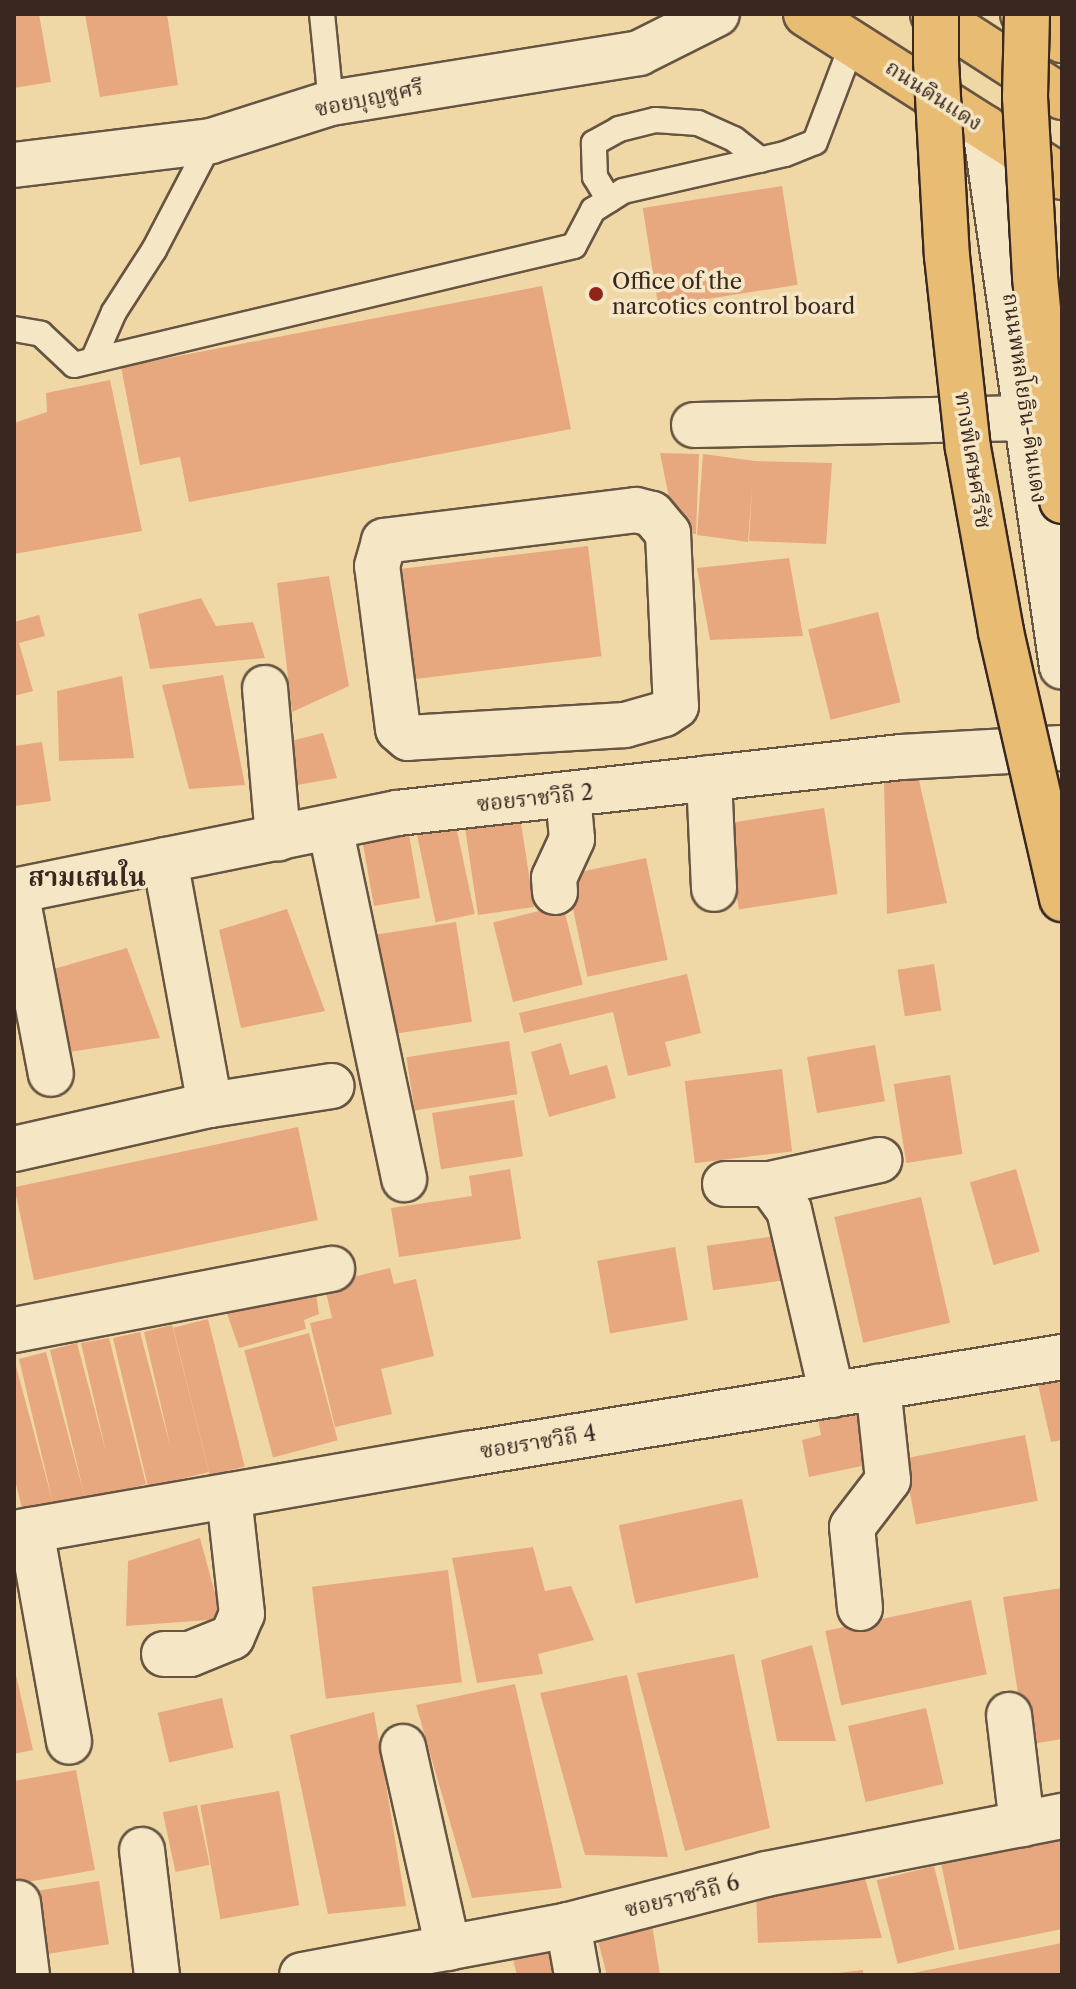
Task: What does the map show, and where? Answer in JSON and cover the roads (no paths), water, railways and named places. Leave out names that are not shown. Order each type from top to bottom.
[{"type":"main road","name":"ถนนดินแดง","points":[[806,14],[1062,177]]},
{"type":"main road","points":[[935,14],[1062,97]]},
{"type":"main road","name":"ทางพิเศษศรีรัช","points":[[935,14],[947,256],[968,448],[1001,632],[1062,899]]},
{"type":"main road","points":[[1025,14],[1062,40]]},
{"type":"main road","points":[[1025,14],[1025,97],[1035,277],[1049,423],[1062,501]]},
{"type":"street","name":"ซอยบุญชูศรี","points":[[14,165],[211,141],[331,103],[639,53],[717,14]]},
{"type":"street","name":"ถนนพหลโยธิน-ดินแดง","points":[[985,128],[1062,667]]},
{"type":"street","points":[[694,425],[1028,418]]},
{"type":"street","points":[[636,510],[652,514],[668,533],[676,706],[664,714],[625,725],[408,738],[398,729],[392,699],[377,566],[384,541],[636,510]]},
{"type":"street","points":[[265,688],[278,838]]},
{"type":"street","points":[[625,725],[637,787]]},
{"type":"street","name":"ซอยราชวิถี 2","points":[[15,891],[397,813],[901,757],[1062,748]]},
{"type":"street","points":[[709,778],[714,889]]},
{"type":"street","points":[[555,892],[554,878],[572,839],[568,794]]},
{"type":"street","points":[[330,827],[404,1179]]},
{"type":"street","points":[[165,860],[210,1105]]},
{"type":"street","points":[[15,891],[51,1074]]},
{"type":"street","points":[[14,1149],[210,1105],[332,1086]]},
{"type":"street","points":[[725,1184],[770,1184],[879,1160]]},
{"type":"street","points":[[770,1184],[789,1210],[832,1395]]},
{"type":"street","points":[[14,1330],[332,1269]]},
{"type":"street","name":"ซอยราชวิถี 4","points":[[22,1531],[1062,1357]]},
{"type":"street","points":[[860,1608],[852,1527],[888,1480],[878,1387]]},
{"type":"street","points":[[164,1654],[190,1654],[232,1637],[242,1614],[229,1496]]},
{"type":"street","points":[[22,1531],[69,1742]]},
{"type":"street","points":[[1009,1715],[1042,1820]]},
{"type":"street","points":[[403,1747],[448,1948]]},
{"type":"street","name":"ซอยราชวิถี 6","points":[[302,1975],[568,1925],[766,1874],[1042,1820]]},
{"type":"street","points":[[142,1850],[157,1975]]},
{"type":"street","points":[[18,1903],[27,1975]]},
{"type":"street","points":[[568,1925],[577,1975]]},
{"type":"lane","points":[[322,14],[331,103]]},
{"type":"lane","points":[[14,329],[41,334],[74,365],[574,246],[593,210],[623,191],[761,160],[815,142],[853,42]]},
{"type":"lane","points":[[609,200],[595,177],[594,143],[619,129],[655,120],[698,123],[734,139],[761,160]]},
{"type":"lane","points":[[93,360],[114,312],[154,250],[211,141]]},
{"type":"place","name":"Office of the narcotics control board","points":[[596,294]]},
{"type":"district","name":"สามเสนใน","points":[[87,878]]}]
